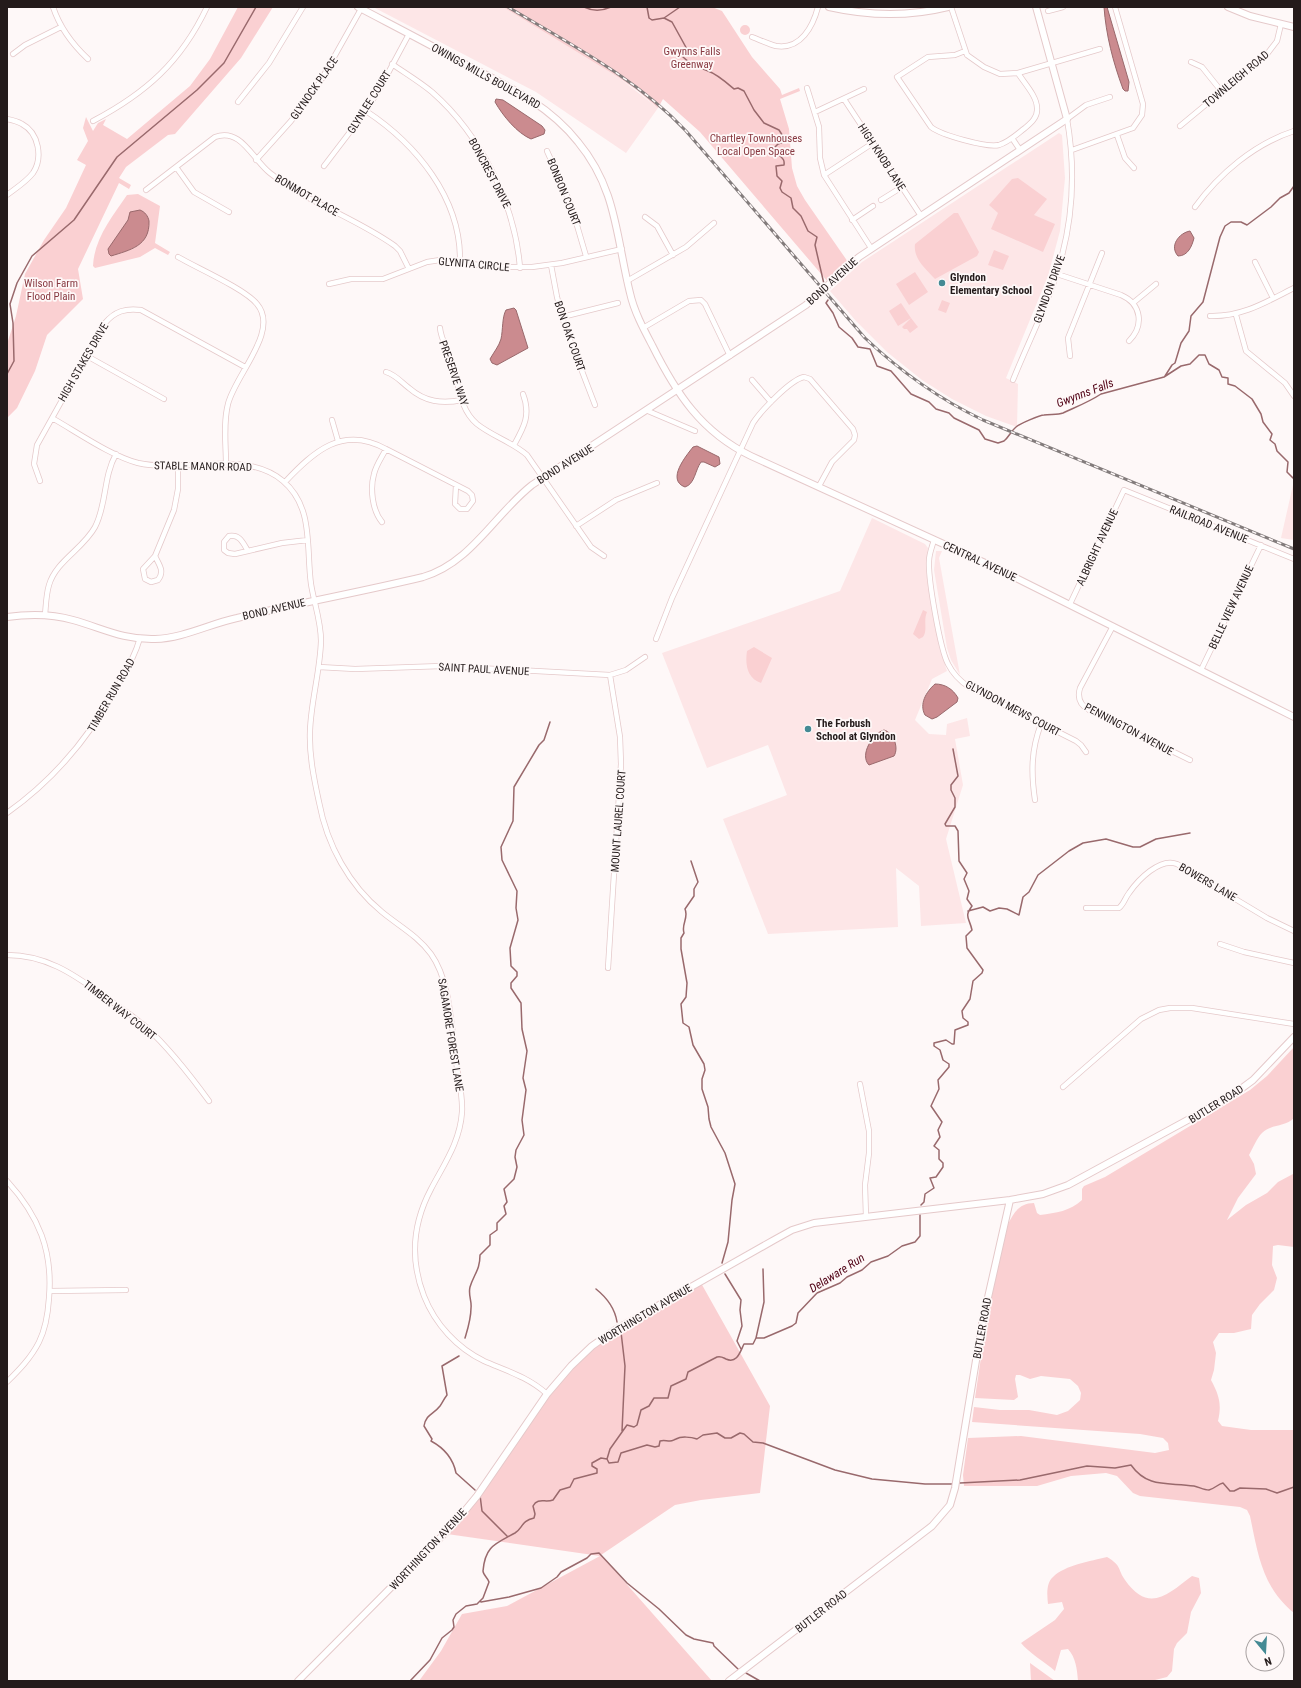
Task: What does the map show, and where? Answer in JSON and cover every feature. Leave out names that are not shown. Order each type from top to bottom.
[{"type":"main road","points":[[829,7],[848,11],[888,15],[917,13],[950,7]]},
{"type":"main road","name":"GLYNDON DRIVE","points":[[1036,7],[1068,119]]},
{"type":"main road","points":[[1228,7],[1250,16],[1294,27]]},
{"type":"main road","name":"OWINGS MILLS BOULEVARD","points":[[360,8],[522,94],[561,123],[582,146],[600,174],[614,212],[627,281],[634,307],[643,328],[677,392]]},
{"type":"main road","name":"BOND AVENUE","points":[[7,617],[45,615],[74,620],[118,635],[140,638],[163,638],[183,635],[222,622],[315,600],[409,580],[442,570],[465,553],[521,495],[542,478],[648,411],[730,356],[812,300],[846,268],[871,248],[1068,119]]},
{"type":"main road","name":"CENTRAL AVENUE","points":[[677,392],[703,422],[739,450],[1070,604],[1294,717]]},
{"type":"main road","name":"BUTLER ROAD","points":[[729,1681],[932,1526],[950,1506],[955,1488],[989,1289],[1010,1200],[1043,1194],[1077,1181],[1219,1104],[1253,1080],[1294,1037]]},
{"type":"main road","name":"WORTHINGTON AVENUE","points":[[298,1681],[395,1585],[464,1512],[547,1394],[581,1356],[610,1333],[792,1230],[807,1225],[1010,1200]]},
{"type":"street","points":[[53,7],[61,27],[69,39],[88,60]]},
{"type":"street","points":[[93,121],[117,108],[137,94],[172,62],[187,44],[207,7]]},
{"type":"street","points":[[238,102],[269,63],[303,7]]},
{"type":"street","points":[[752,37],[777,46],[793,44],[808,32],[815,19],[818,7]]},
{"type":"street","points":[[950,7],[965,51],[970,58],[996,72],[1008,75],[1018,73],[1100,49]]},
{"type":"street","points":[[1048,11],[1063,7]]},
{"type":"street","points":[[1072,150],[1127,131],[1137,124],[1143,110],[1114,7]]},
{"type":"street","name":"GLYNOCK PLACE","points":[[256,160],[291,121],[320,82],[360,8]]},
{"type":"street","name":"TOWNLEIGH ROAD","points":[[1180,126],[1268,54],[1277,41],[1281,24]]},
{"type":"street","points":[[13,54],[25,45],[61,27]]},
{"type":"street","name":"GLYNLEE COURT","points":[[324,166],[366,111],[409,34]]},
{"type":"street","points":[[965,51],[954,55],[928,57],[897,77],[934,130],[990,146],[1000,144],[1012,138],[1033,120],[1037,108],[1033,97],[1018,73]]},
{"type":"street","points":[[1191,62],[1202,67],[1222,92]]},
{"type":"street","name":"BONCREST DRIVE","points":[[392,64],[425,87],[442,102],[458,119],[477,145],[510,212],[517,237],[520,268]]},
{"type":"street","points":[[807,88],[820,134],[820,158],[824,175],[871,248]]},
{"type":"street","points":[[815,112],[864,89]]},
{"type":"street","points":[[1068,119],[1086,105],[1110,97]]},
{"type":"street","name":"HIGH KNOB LANE","points":[[844,99],[921,216]]},
{"type":"street","points":[[366,111],[400,136],[428,169],[454,216],[459,237],[460,261]]},
{"type":"street","points":[[7,119],[22,124],[29,129],[37,144],[38,156],[32,174],[7,195]]},
{"type":"street","name":"GLYNDON DRIVE","points":[[1013,380],[1057,274],[1070,216],[1072,150],[1068,119]]},
{"type":"street","points":[[1195,208],[1219,179],[1255,149],[1275,138],[1294,132]]},
{"type":"street","points":[[1117,135],[1125,158],[1134,168]]},
{"type":"street","name":"BONMOT PLACE","points":[[146,190],[220,136],[232,136],[238,138],[256,160],[271,174],[286,184],[388,241],[400,252],[409,269]]},
{"type":"street","points":[[1012,138],[1020,150]]},
{"type":"street","points":[[824,175],[873,143]]},
{"type":"street","name":"BONBON COURT","points":[[547,151],[574,211],[586,256]]},
{"type":"street","points":[[176,167],[198,195],[228,212]]},
{"type":"street","points":[[881,200],[902,187]]},
{"type":"street","points":[[852,220],[873,206]]},
{"type":"street","points":[[645,216],[656,226],[673,255]]},
{"type":"street","points":[[627,281],[694,242],[714,223]]},
{"type":"street","name":"GLYNITA CIRCLE","points":[[329,284],[351,279],[383,279],[434,260],[460,261],[495,267],[520,268],[551,265],[622,249]]},
{"type":"street","points":[[1070,356],[1068,338],[1102,253]]},
{"type":"street","points":[[178,257],[246,294],[260,307],[264,324],[262,335],[232,391],[227,406],[226,465]]},
{"type":"street","points":[[1255,262],[1273,298]]},
{"type":"street","name":"BON OAK COURT","points":[[551,265],[562,317],[595,405]]},
{"type":"street","points":[[1057,274],[1125,297],[1133,303],[1137,312],[1139,323],[1137,332],[1128,341]]},
{"type":"street","points":[[1133,303],[1156,284]]},
{"type":"street","points":[[1210,316],[1236,315],[1294,288]]},
{"type":"street","points":[[643,328],[689,301],[696,299],[701,300],[706,304],[730,356]]},
{"type":"street","points":[[562,317],[618,303]]},
{"type":"street","name":"HIGH STAKES DRIVE","points":[[40,481],[34,464],[35,451],[109,318],[118,312],[129,309],[147,313],[245,367]]},
{"type":"street","points":[[1236,315],[1246,351],[1285,383],[1294,396]]},
{"type":"street","name":"PRESERVE WAY","points":[[440,328],[442,339],[451,360],[462,400],[470,416],[478,425],[514,445],[526,455],[591,547],[604,556]]},
{"type":"street","points":[[87,356],[164,399]]},
{"type":"street","points":[[386,372],[396,377],[413,391],[431,400],[443,403],[462,400]]},
{"type":"street","points":[[656,639],[739,450],[753,423],[771,402],[798,379],[807,377],[855,432],[854,440],[832,462],[819,486]]},
{"type":"street","points":[[752,380],[771,402]]},
{"type":"street","points":[[514,445],[522,431],[528,413],[523,394]]},
{"type":"street","points":[[648,411],[695,432]]},
{"type":"street","name":"STABLE MANOR ROAD","points":[[52,418],[116,454],[139,463],[178,465],[242,464],[260,468],[285,482],[303,508],[308,540],[310,579],[315,600]]},
{"type":"street","points":[[332,420],[338,441]]},
{"type":"street","points":[[285,482],[308,458],[338,441],[359,440],[378,444],[456,485],[472,495],[473,503],[467,509],[460,509],[455,504],[456,485]]},
{"type":"street","points":[[382,522],[376,512],[372,484],[376,468],[386,448]]},
{"type":"street","points":[[45,615],[46,595],[52,579],[58,569],[87,538],[98,521],[109,470],[116,454]]},
{"type":"street","points":[[155,556],[161,567],[162,574],[158,580],[149,581],[144,576],[143,569],[155,556],[177,499],[178,465]]},
{"type":"street","points":[[576,526],[616,500],[657,484]]},
{"type":"street","name":"RAILROAD AVENUE","points":[[1124,490],[1294,559]]},
{"type":"street","name":"ALBRIGHT AVENUE","points":[[1070,604],[1124,490]]},
{"type":"street","points":[[248,551],[241,539],[236,536],[229,536],[224,542],[224,550],[231,555],[248,551],[282,543],[308,540]]},
{"type":"street","name":"GLYNDON MEWS COURT","points":[[934,540],[929,557],[929,570],[942,646],[950,669],[969,687],[1076,741],[1086,752]]},
{"type":"street","name":"BELLE VIEW AVENUE","points":[[1201,670],[1261,545]]},
{"type":"street","name":"SAGAMORE FOREST LANE","points":[[315,600],[321,634],[319,667],[312,714],[310,749],[319,806],[328,838],[346,871],[364,895],[383,913],[426,947],[438,966],[445,984],[462,1112],[453,1149],[432,1187],[419,1217],[415,1253],[421,1288],[436,1320],[463,1348],[487,1362],[526,1378],[547,1394]]},
{"type":"street","name":"PENNINGTON AVENUE","points":[[1113,626],[1080,688],[1079,697],[1081,703],[1089,710],[1190,760]]},
{"type":"street","name":"TIMBER RUN ROAD","points":[[7,813],[50,778],[86,738],[103,714],[133,660],[140,638]]},
{"type":"street","name":"SAINT PAUL AVENUE","points":[[319,667],[355,669],[442,666],[610,675],[626,670],[645,657]]},
{"type":"street","name":"MOUNT LAUREL COURT","points":[[608,968],[621,750],[610,675]]},
{"type":"street","points":[[1035,800],[1032,774],[1032,756],[1041,724]]},
{"type":"street","name":"BOWERS LANE","points":[[1086,908],[1118,908],[1141,879],[1159,865],[1170,862],[1177,864],[1267,918],[1294,931]]},
{"type":"street","points":[[1220,944],[1244,952],[1294,963]]},
{"type":"street","name":"TIMBER WAY COURT","points":[[7,955],[24,956],[60,966],[79,978],[140,1023],[159,1039],[184,1067],[209,1101]]},
{"type":"street","points":[[1063,1087],[1141,1019],[1159,1010],[1192,1008],[1294,1024]]},
{"type":"street","points":[[860,1084],[870,1131],[869,1153],[864,1185],[866,1217]]},
{"type":"street","points":[[7,1181],[33,1218],[45,1244],[50,1266],[50,1291],[46,1322],[39,1342],[27,1361],[7,1382]]},
{"type":"street","points":[[50,1291],[126,1290]]},
{"type":"shaded area","points":[[373,7],[503,7],[618,77],[658,108],[626,153],[536,92]]},
{"type":"shaded area","points":[[1104,7],[1107,7],[1129,82],[1128,91],[1123,89],[1113,59],[1106,28]]},
{"type":"shaded area","points":[[496,99],[503,100],[542,126],[545,130],[544,134],[531,139],[521,133],[502,113],[495,102]]},
{"type":"shaded area","name":"Glyndon Elementary School","points":[[1059,133],[1062,135],[1065,178],[1060,231],[1048,276],[1006,378],[1018,384],[1017,427],[986,416],[952,399],[922,380],[887,352],[856,321],[830,291],[862,262]]},
{"type":"shaded area","points":[[140,210],[146,214],[149,221],[146,236],[138,246],[111,256],[108,249],[128,220],[130,212]]},
{"type":"shaded area","points":[[1190,231],[1194,238],[1191,247],[1187,252],[1181,256],[1178,256],[1175,252],[1176,240],[1182,234]]},
{"type":"shaded area","points":[[514,308],[516,310],[528,348],[497,365],[492,363],[490,359],[498,347],[501,339],[506,310]]},
{"type":"shaded area","points":[[697,446],[719,457],[720,464],[715,467],[701,462],[693,480],[685,487],[680,484],[677,479],[677,474],[686,456],[693,447]]},
{"type":"shaded area","points":[[1293,485],[1294,486],[1294,540],[1281,538]]},
{"type":"shaded area","name":"The Forbush School at Glyndon","points":[[872,518],[925,544],[928,548],[926,571],[939,647],[947,671],[932,679],[915,720],[929,734],[946,735],[947,724],[967,718],[970,736],[955,739],[963,785],[946,839],[966,923],[921,926],[919,886],[896,868],[898,927],[768,934],[723,819],[787,795],[768,745],[707,768],[662,653],[840,591]]},
{"type":"shaded area","points":[[936,551],[942,551],[939,558],[960,675],[951,660],[947,648],[934,570]]},
{"type":"shaded area","points":[[935,684],[948,688],[954,692],[958,698],[957,702],[932,719],[925,715],[923,711],[923,702],[926,694]]},
{"type":"shaded area","points":[[884,730],[893,737],[895,741],[896,749],[894,756],[869,765],[866,761],[866,750],[876,735]]},
{"type":"green space","name":"Wilson Farm Flood Plain","points":[[238,7],[273,7],[241,58],[175,134],[168,135],[126,167],[119,178],[131,185],[129,189],[119,183],[78,269],[83,299],[47,335],[35,371],[17,408],[7,418],[7,344],[16,316],[25,274],[44,240],[66,208],[86,165],[77,160],[88,141],[83,128],[86,117],[93,131],[98,123],[106,119],[103,125],[127,139],[190,86],[210,59]]},
{"type":"green space","name":"Gwynns Falls Greenway","points":[[503,7],[712,7],[722,11],[752,57],[780,89],[782,95],[799,88],[800,91],[780,99],[789,129],[792,168],[797,186],[848,262],[828,282],[700,132],[663,99],[658,108],[618,77]]},
{"type":"green space","points":[[745,25],[750,30],[745,35],[740,30]]},
{"type":"green space","points":[[1018,178],[1047,199],[1034,215],[1055,224],[1043,252],[991,229],[998,213],[989,205],[1012,179]]},
{"type":"green space","points":[[138,194],[160,206],[155,243],[170,252],[168,255],[155,248],[140,257],[95,268],[93,266],[94,256],[100,237],[127,195]]},
{"type":"green space","points":[[954,213],[958,213],[979,252],[977,256],[935,279],[918,259],[915,244]]},
{"type":"green space","points":[[994,250],[1009,256],[1003,270],[988,265]]},
{"type":"green space","points":[[915,272],[928,292],[909,305],[896,284]]},
{"type":"green space","points":[[942,300],[950,303],[946,313],[938,310]]},
{"type":"green space","points":[[901,303],[911,318],[898,326],[889,311]]},
{"type":"green space","points":[[911,318],[918,327],[910,333],[907,329],[902,327]]},
{"type":"green space","points":[[923,610],[927,612],[925,619],[925,631],[923,637],[919,639],[913,634]]},
{"type":"green space","points":[[754,647],[772,658],[761,683],[756,681],[750,674],[746,661],[747,651]]},
{"type":"green space","points":[[1294,1047],[1294,1118],[1286,1123],[1266,1130],[1258,1138],[1249,1155],[1254,1164],[1256,1174],[1238,1198],[1227,1220],[1246,1205],[1267,1193],[1278,1182],[1293,1174],[1294,1171],[1294,1247],[1278,1245],[1273,1246],[1272,1265],[1277,1278],[1274,1290],[1260,1304],[1252,1315],[1251,1329],[1234,1333],[1219,1333],[1213,1342],[1216,1353],[1211,1380],[1219,1400],[1220,1410],[1218,1421],[1222,1426],[1251,1430],[1294,1430],[1294,1613],[1283,1603],[1268,1581],[1259,1557],[1250,1516],[1247,1510],[1240,1507],[1140,1496],[1133,1493],[1117,1476],[1106,1473],[1071,1476],[1037,1486],[964,1486],[963,1475],[968,1438],[1021,1436],[1155,1453],[1169,1450],[1168,1443],[1163,1438],[1140,1434],[972,1422],[974,1407],[1000,1410],[1029,1410],[1057,1415],[1068,1411],[1080,1400],[1081,1393],[1078,1386],[1070,1379],[1041,1376],[1030,1379],[1020,1375],[1016,1375],[1015,1379],[1018,1397],[1014,1400],[975,1398],[987,1317],[1008,1224],[1021,1206],[1029,1203],[1034,1203],[1037,1213],[1040,1215],[1073,1207],[1082,1200],[1082,1189],[1084,1186],[1105,1177],[1250,1090],[1267,1076]]},
{"type":"green space","points":[[701,1283],[770,1406],[760,1493],[701,1500],[675,1505],[601,1555],[712,1681],[419,1681],[441,1651],[462,1614],[507,1606],[600,1556],[447,1534],[563,1377],[595,1346]]},
{"type":"green space","points":[[1107,1557],[1117,1565],[1125,1580],[1134,1590],[1142,1596],[1150,1598],[1158,1598],[1167,1594],[1192,1576],[1199,1578],[1201,1593],[1191,1612],[1187,1633],[1177,1643],[1174,1649],[1172,1671],[1167,1677],[1151,1681],[1078,1681],[1077,1668],[1071,1652],[1068,1649],[1061,1650],[1055,1671],[1021,1643],[1055,1620],[1064,1609],[1062,1602],[1048,1604],[1048,1586],[1053,1577],[1071,1566]]},
{"type":"green space","points":[[1030,1663],[1055,1681],[1031,1681]]},
{"type":"waterway","points":[[7,374],[14,361],[13,323],[10,304],[17,283],[32,256],[74,220],[117,157],[197,90],[224,63],[256,7]]},
{"type":"waterway","name":"Gwynns Falls","points":[[584,7],[597,10],[611,7]]},
{"type":"waterway","name":"Gwynns Falls","points":[[647,7],[649,18],[652,20],[664,18],[672,22],[688,51],[683,57],[695,66],[715,74],[734,89],[738,88],[744,91],[754,110],[764,123],[779,130],[786,141],[775,147],[784,163],[784,165],[776,166],[777,176],[782,181],[780,188],[782,192],[791,198],[793,208],[801,216],[808,231],[817,237],[815,245],[824,284]]},
{"type":"waterway","points":[[664,18],[680,7]]},
{"type":"waterway","points":[[1165,376],[1175,363],[1181,343],[1189,331],[1191,316],[1203,302],[1220,237],[1225,226],[1231,222],[1241,222],[1247,225],[1271,207],[1280,198],[1289,193],[1294,186]]},
{"type":"waterway","name":"Gwynns Falls","points":[[828,300],[826,303],[833,313],[839,327],[852,338],[858,347],[870,349],[877,366],[891,371],[911,394],[929,402],[936,409],[949,413],[954,418],[979,430],[985,439],[998,443],[1004,441],[1016,427],[1030,420],[1042,415],[1063,413],[1101,394],[1164,377],[1181,366],[1190,364],[1199,355],[1205,355],[1209,364],[1219,370],[1222,377],[1228,378],[1228,384],[1235,386],[1252,399],[1261,414],[1263,422],[1272,434],[1270,440],[1275,444],[1277,451],[1288,462],[1287,472],[1294,479]]},
{"type":"waterway","points":[[465,1338],[470,1316],[470,1287],[478,1268],[480,1255],[490,1245],[490,1235],[497,1230],[497,1223],[506,1214],[504,1206],[507,1202],[504,1189],[514,1179],[517,1167],[515,1157],[516,1150],[524,1135],[522,1120],[526,1090],[523,1078],[527,1051],[522,1029],[521,1003],[511,988],[511,983],[517,976],[517,972],[511,966],[510,948],[518,920],[516,908],[517,891],[502,860],[501,847],[513,821],[514,787],[539,745],[544,740],[550,722]]},
{"type":"waterway","name":"Delaware Run","points":[[921,1205],[924,1202],[925,1194],[934,1188],[930,1178],[936,1177],[943,1167],[943,1163],[939,1159],[939,1150],[934,1146],[940,1137],[938,1130],[942,1122],[931,1106],[939,1089],[938,1080],[949,1067],[949,1064],[943,1060],[940,1050],[934,1046],[934,1043],[946,1040],[954,1044],[955,1030],[968,1025],[968,1022],[963,1018],[962,1011],[970,999],[973,981],[982,973],[983,970],[967,948],[966,936],[972,930],[968,913],[972,906],[967,899],[969,891],[964,879],[967,873],[959,861],[958,831],[955,826],[946,826],[945,824],[955,807],[955,798],[951,790],[951,785],[958,776],[953,749]]},
{"type":"waterway","points":[[968,911],[983,907],[990,911],[999,908],[1007,909],[1019,915],[1023,897],[1029,892],[1038,875],[1069,851],[1083,843],[1106,839],[1133,847],[1140,847],[1156,839],[1190,833]]},
{"type":"waterway","points":[[691,861],[698,882],[694,889],[694,896],[685,909],[686,915],[683,927],[684,933],[681,938],[681,949],[687,983],[686,997],[681,1004],[683,1023],[689,1027],[693,1045],[704,1064],[705,1070],[702,1079],[702,1089],[708,1107],[711,1127],[725,1153],[735,1184],[728,1242],[722,1263]]},
{"type":"waterway","name":"Delaware Run","points":[[410,1681],[430,1660],[442,1638],[452,1630],[454,1627],[453,1620],[456,1614],[466,1606],[477,1604],[483,1598],[489,1582],[483,1571],[486,1556],[492,1547],[497,1543],[518,1531],[524,1523],[534,1518],[535,1514],[533,1506],[535,1503],[539,1501],[553,1500],[560,1490],[570,1487],[574,1479],[597,1473],[597,1469],[592,1466],[592,1463],[601,1458],[607,1459],[610,1449],[627,1425],[634,1427],[637,1425],[641,1410],[649,1406],[654,1398],[668,1398],[671,1386],[686,1379],[688,1372],[717,1357],[730,1360],[735,1359],[744,1344],[753,1344],[756,1338],[764,1338],[796,1323],[798,1313],[817,1293],[840,1283],[847,1277],[862,1270],[871,1262],[888,1256],[902,1246],[915,1242],[920,1236],[920,1215]]},
{"type":"waterway","points":[[756,1338],[764,1302],[763,1269]]},
{"type":"waterway","points":[[725,1274],[741,1300],[740,1310],[742,1326],[737,1341],[741,1349]]},
{"type":"waterway","points":[[596,1289],[610,1304],[617,1322]]},
{"type":"waterway","points":[[621,1332],[625,1366],[622,1431]]},
{"type":"waterway","points":[[459,1356],[442,1366],[447,1395],[438,1409],[426,1419],[424,1426],[432,1439],[431,1441],[444,1450],[450,1458],[456,1473],[475,1490]]},
{"type":"waterway","points":[[607,1459],[609,1463],[618,1462],[621,1453],[647,1445],[655,1447],[659,1446],[660,1441],[672,1441],[683,1437],[697,1439],[703,1435],[717,1433],[725,1438],[731,1438],[740,1433],[744,1434],[753,1442],[763,1443],[835,1470],[872,1479],[925,1484],[952,1484]]},
{"type":"waterway","points":[[960,1483],[1020,1480],[1087,1466],[1115,1468],[1131,1465],[1144,1478],[1152,1481],[1194,1486],[1207,1490],[1223,1483],[1230,1491],[1240,1488],[1266,1489],[1277,1493],[1294,1487]]},
{"type":"waterway","points":[[480,1495],[482,1511],[507,1536]]},
{"type":"waterway","points":[[481,1602],[509,1597],[541,1588],[557,1577],[561,1572],[587,1558],[591,1554],[599,1553],[627,1583],[659,1609],[686,1635],[694,1639],[713,1643],[714,1646],[738,1669]]},
{"type":"waterway","points":[[746,1673],[760,1681]]},
{"type":"waterway","points":[[830,1681],[838,1681]]},
{"type":"waterway","points":[[875,1681],[894,1681]]},
{"type":"railway","points":[[508,7],[602,63],[646,94],[667,112],[686,131],[865,338],[892,362],[921,384],[951,403],[983,420],[1294,549]]},
{"type":"place","name":"Glyndon Elementary School","points":[[942,283]]},
{"type":"place","name":"The Forbush School at Glyndon","points":[[808,729]]},
{"type":"park label","name":"Chartley Townhouses Local Open Space","points":[[756,144]]}]
